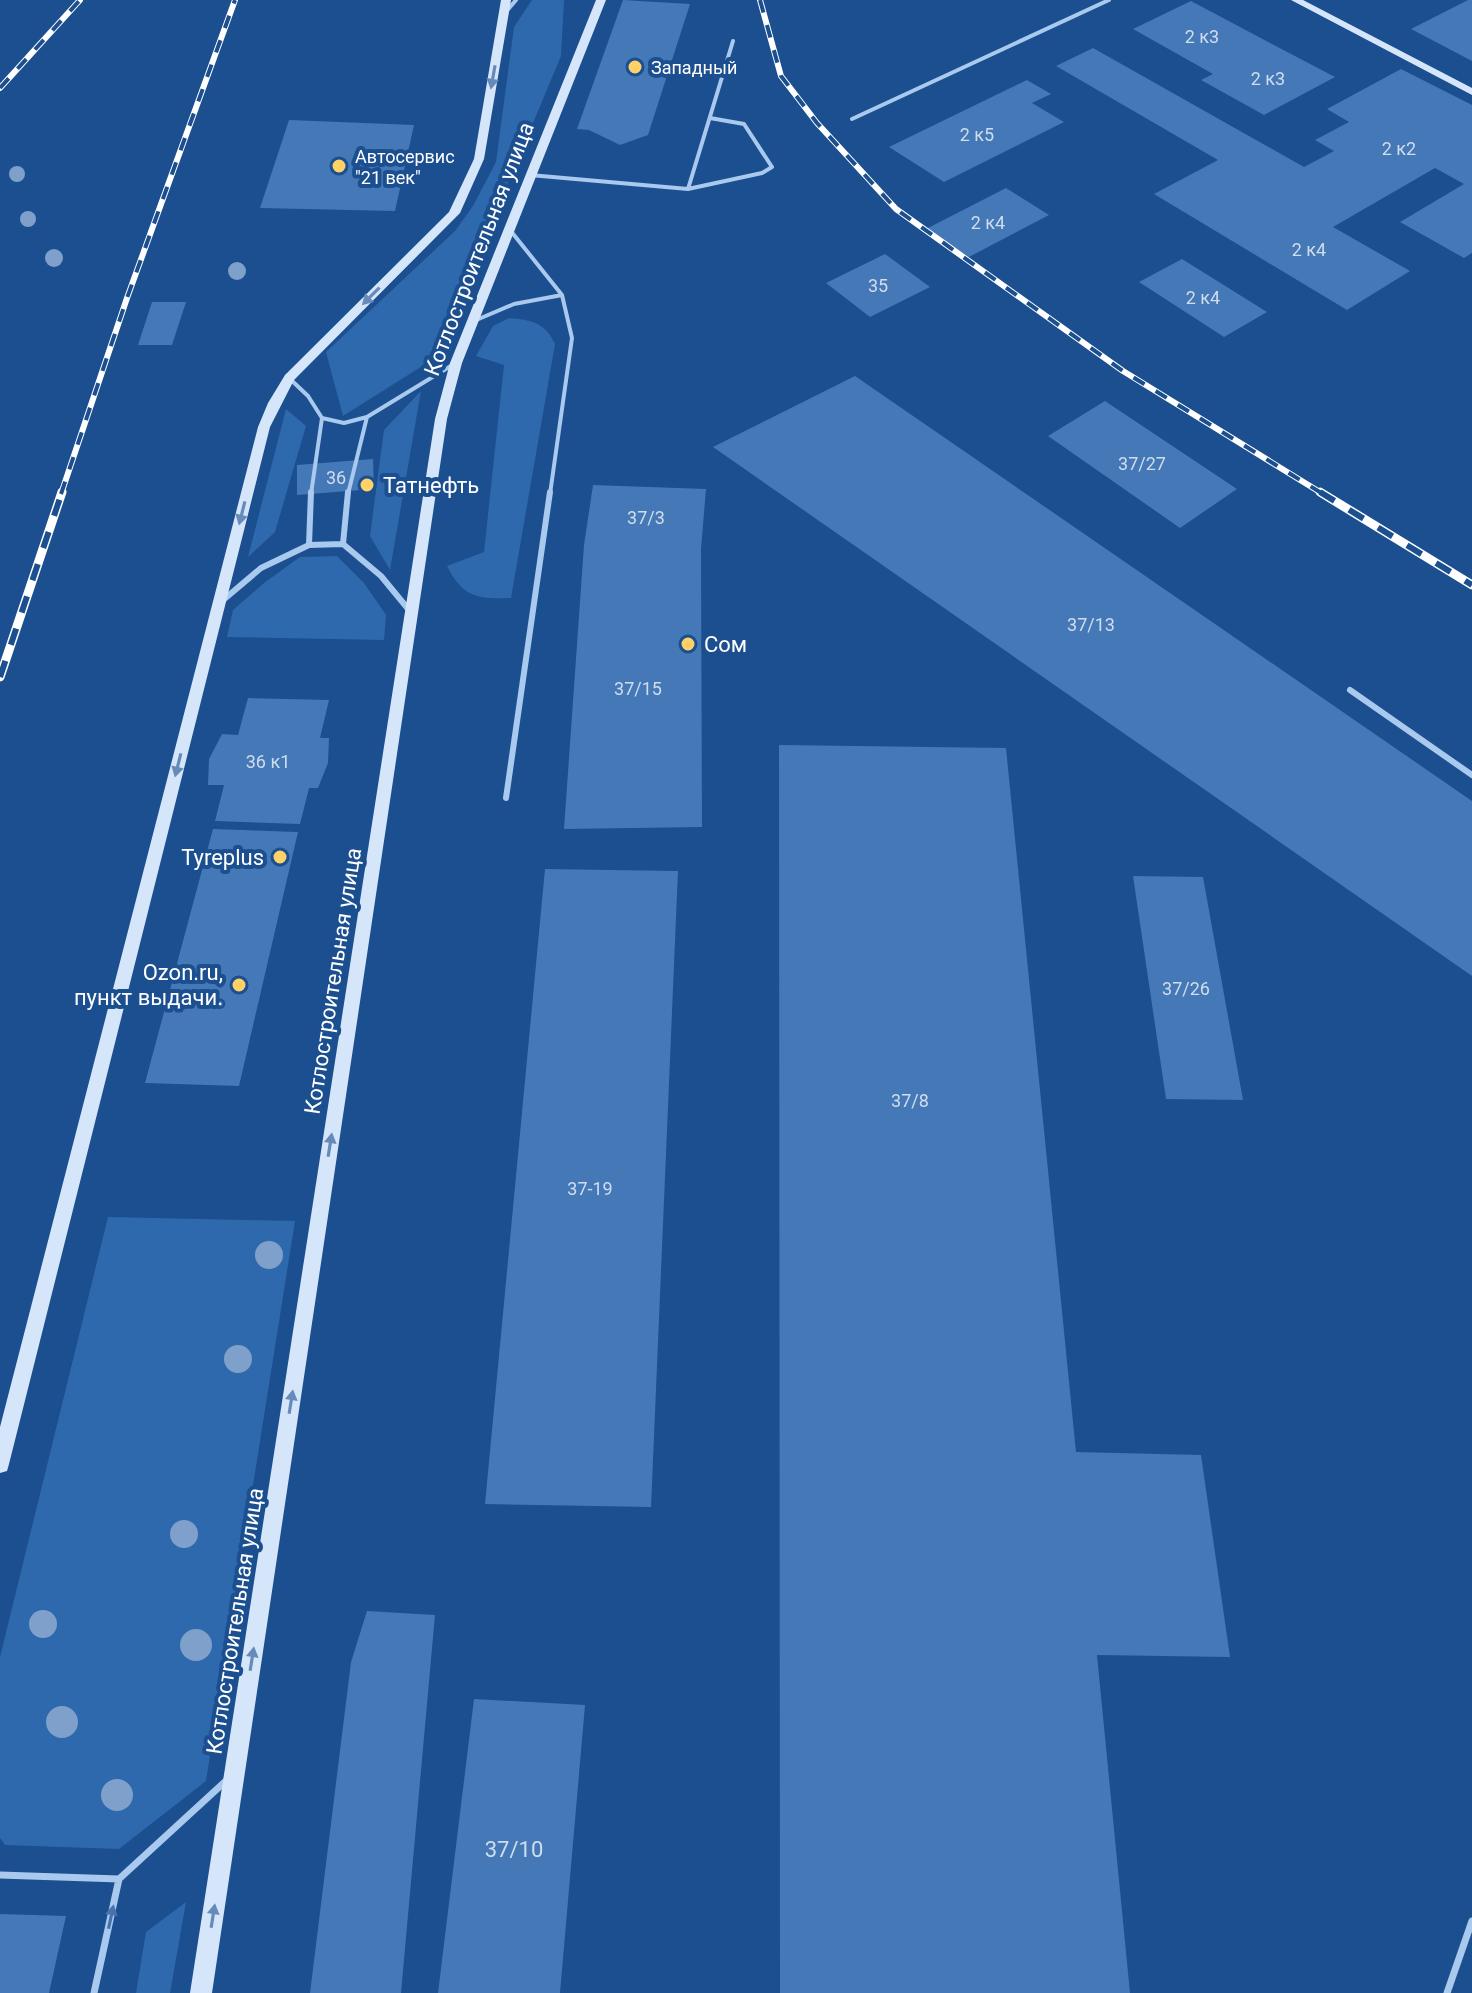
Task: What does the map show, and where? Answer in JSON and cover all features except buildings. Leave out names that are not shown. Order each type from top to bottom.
[{"type":"main road","points":[[1296,0],[1472,92]]},
{"type":"main road","name":"Котлостроительная улица","points":[[201,1993],[441,419],[471,323],[597,3]]},
{"type":"main road","name":"Котлостроительная улица","points":[[0,1464],[264,427],[289,378],[454,213],[479,159],[505,7]]},
{"type":"lane","points":[[505,7],[516,0]]},
{"type":"lane","points":[[852,119],[1109,0]]},
{"type":"lane","points":[[688,189],[733,41]]},
{"type":"lane","points":[[530,175],[688,189],[762,173],[772,167],[744,124],[710,118]]},
{"type":"lane","points":[[506,798],[572,338],[562,295],[510,230]]},
{"type":"lane","points":[[471,323],[514,304],[562,295]]},
{"type":"lane","points":[[322,418],[344,423],[367,417],[456,363]]},
{"type":"lane","points":[[289,378],[308,396],[322,418],[310,502],[309,545]]},
{"type":"lane","points":[[343,544],[346,501],[367,417]]},
{"type":"lane","points":[[219,604],[261,568],[309,545],[343,544],[381,576],[412,613]]},
{"type":"lane","points":[[1350,690],[1472,775]]},
{"type":"lane","points":[[94,1993],[119,1879],[234,1773]]},
{"type":"lane","points":[[0,1875],[119,1879]]},
{"type":"lane","points":[[1447,1993],[1472,1921]]},
{"type":"shaded area","points":[[532,0],[564,0],[561,56],[435,358],[343,416],[326,352],[455,231],[473,206],[496,162],[514,27]]},
{"type":"shaded area","points":[[509,318],[542,327],[555,344],[511,598],[489,598],[473,594],[459,585],[447,566],[484,552],[504,365],[476,356],[493,326]]},
{"type":"shaded area","points":[[421,391],[390,570],[370,536],[384,430]]},
{"type":"shaded area","points":[[286,409],[306,426],[275,532],[248,557]]},
{"type":"shaded area","points":[[337,556],[364,583],[386,615],[384,640],[227,637],[233,610],[264,583],[300,557]]},
{"type":"shaded area","points":[[108,1217],[295,1221],[206,1781],[119,1849],[5,1845],[0,1838],[0,1657]]},
{"type":"shaded area","points":[[186,1902],[170,1993],[136,1993],[146,1932]]},
{"type":"railway","points":[[0,88],[80,0]]},
{"type":"railway","points":[[61,494],[127,298],[235,0]]},
{"type":"railway","points":[[760,0],[781,76],[817,123],[896,209],[1123,371],[1323,494]]},
{"type":"railway","points":[[0,677],[62,492]]},
{"type":"railway","points":[[1320,492],[1472,585]]},
{"type":"place","name":"Западный","points":[[635,67]]},
{"type":"place","name":"Автосервис \"21 век\"","points":[[339,166]]},
{"type":"place","name":"Татнефть","points":[[367,485]]},
{"type":"place","name":"Сом","points":[[688,644]]},
{"type":"place","name":"Tyreplus","points":[[280,857]]},
{"type":"place","name":"Ozon.ru, пункт выдачи.","points":[[239,985]]}]
